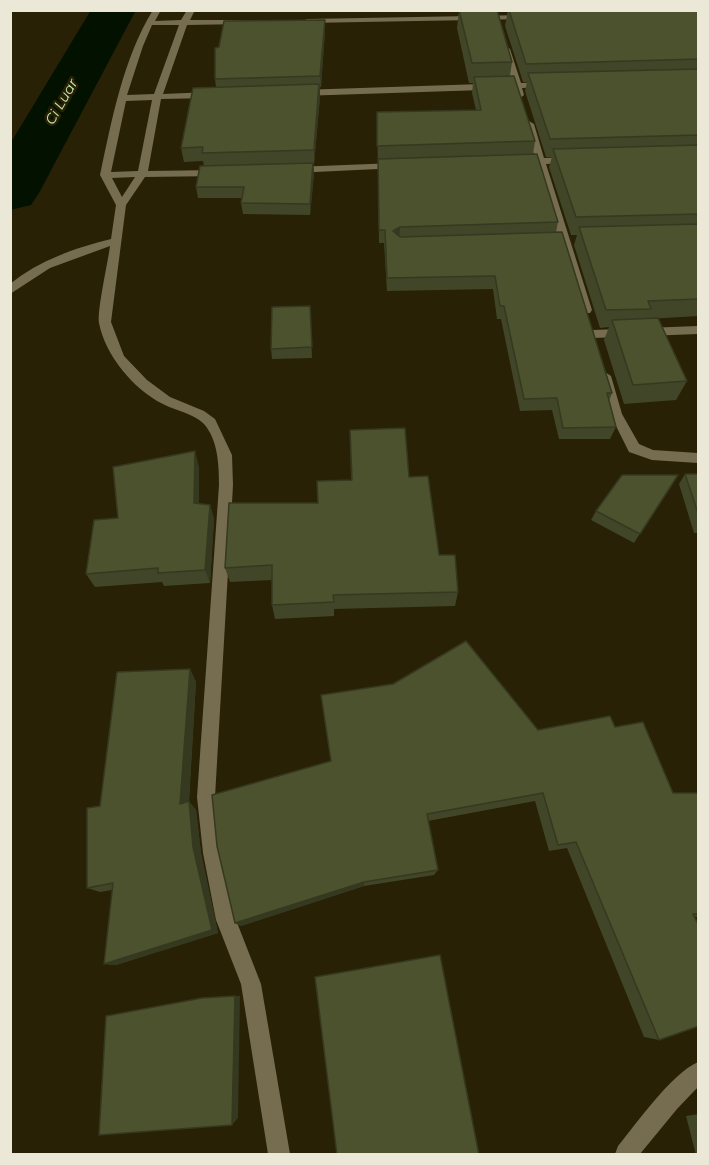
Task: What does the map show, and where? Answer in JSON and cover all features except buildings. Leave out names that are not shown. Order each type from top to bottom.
[{"type":"street","points":[[121,205],[105,175],[122,98],[148,23],[157,10]]},
{"type":"street","points":[[191,10],[184,22],[158,97],[142,175],[121,205],[105,322],[118,358],[143,383],[165,399],[199,414],[210,422],[225,455],[226,485],[206,797],[212,853],[226,920],[251,984],[279,1155]]},
{"type":"street","points":[[299,21],[537,16]]},
{"type":"street","points":[[496,18],[500,29]]},
{"type":"street","points":[[148,23],[253,21]]},
{"type":"street","points":[[503,41],[524,108]]},
{"type":"street","points":[[289,93],[551,85]]},
{"type":"street","points":[[122,98],[217,95]]},
{"type":"street","points":[[527,118],[595,340],[699,330]]},
{"type":"street","points":[[505,162],[586,160]]},
{"type":"street","points":[[283,170],[411,166]]},
{"type":"street","points":[[105,175],[236,172]]},
{"type":"street","points":[[10,290],[24,278],[68,255],[115,241]]},
{"type":"street","points":[[603,368],[616,414],[634,448],[652,455],[699,458]]},
{"type":"street","points":[[626,1155],[669,1101],[699,1073]]},
{"type":"waterway","name":"Ci Luar","points":[[10,193],[114,10]]}]
